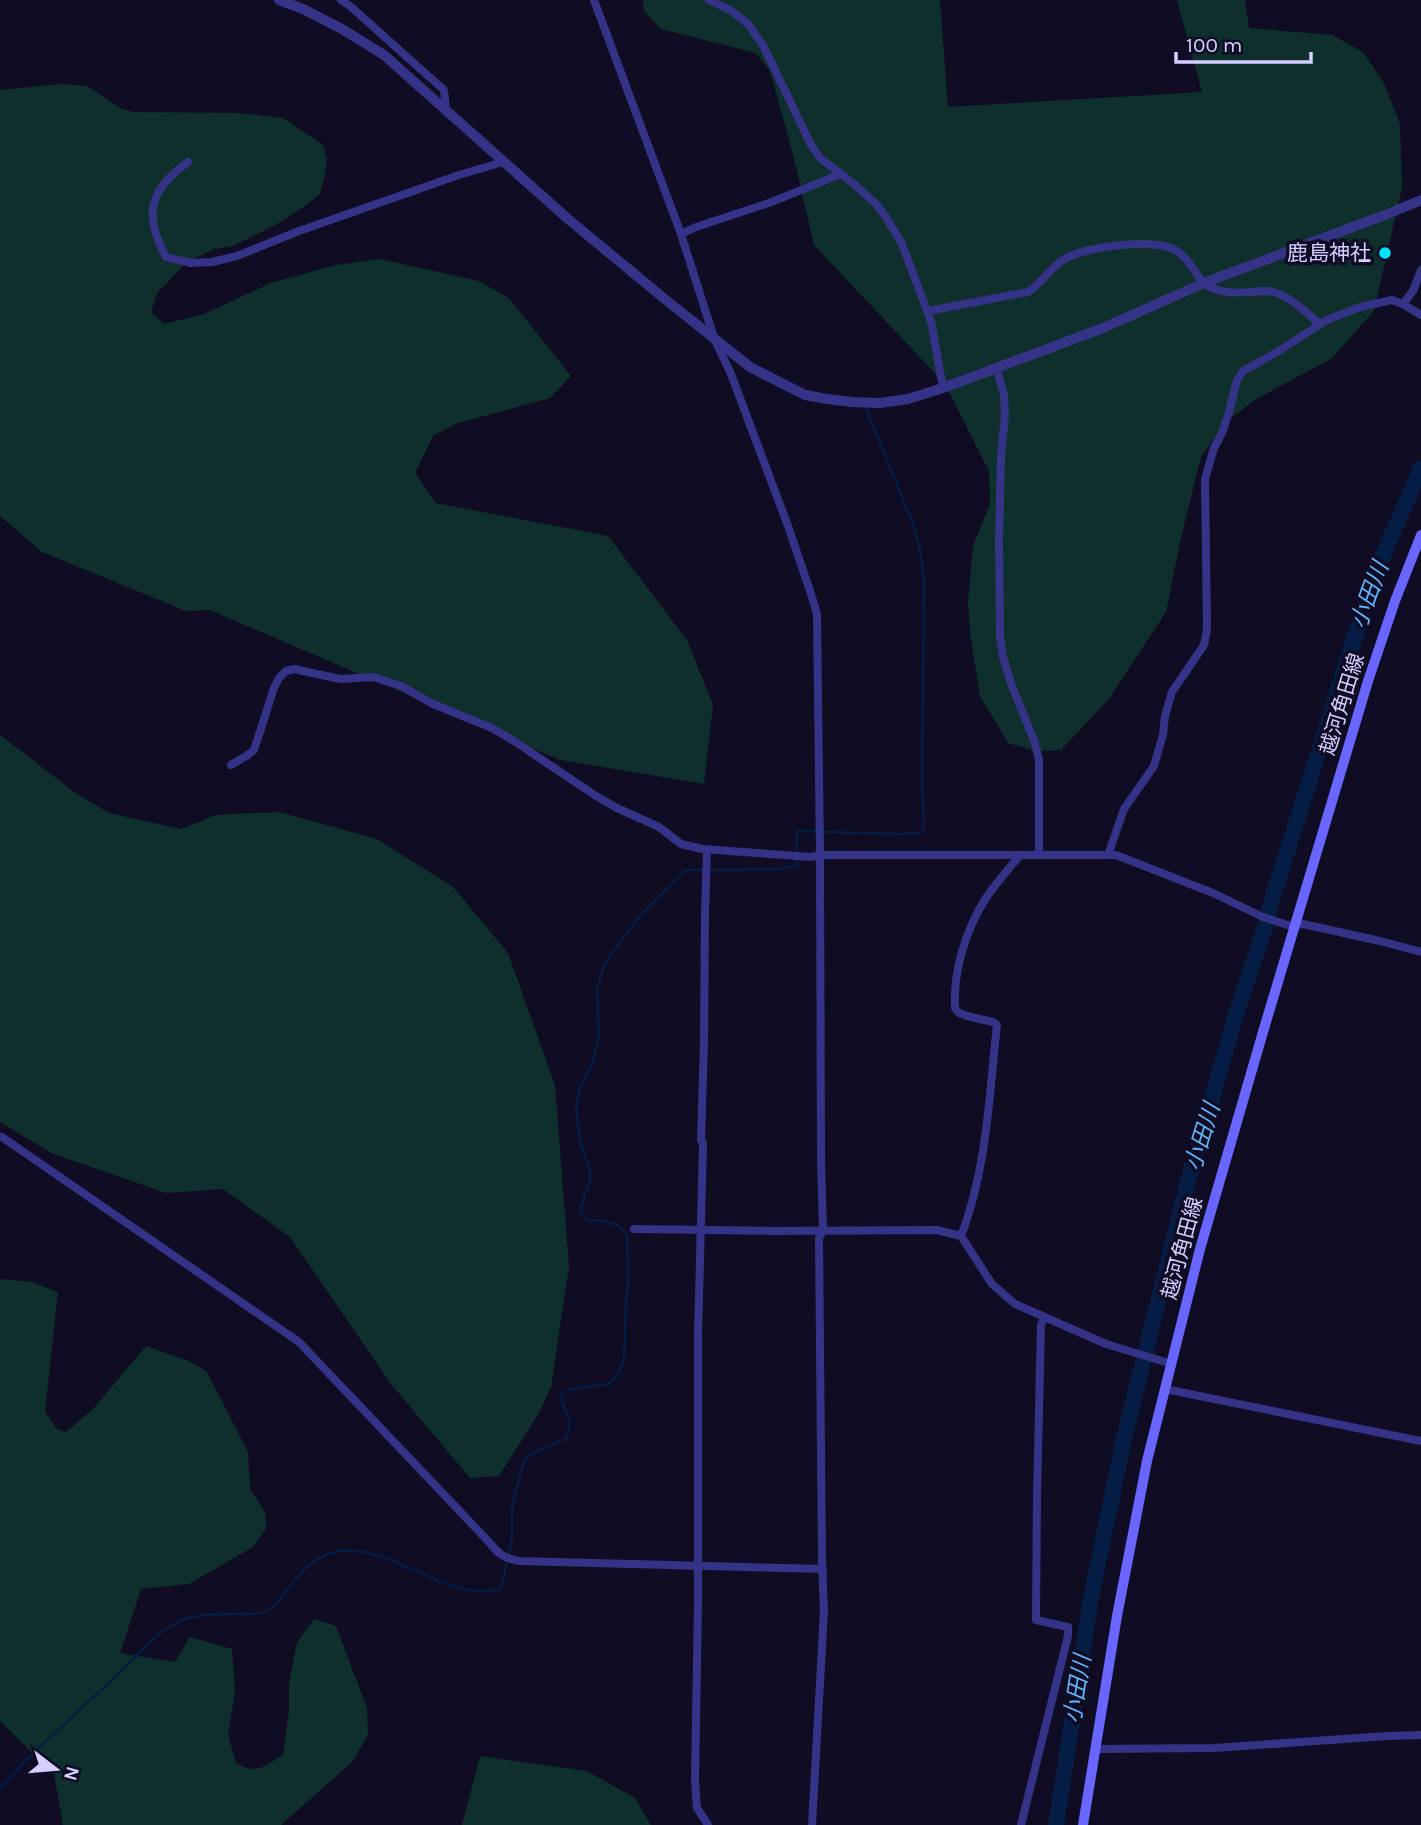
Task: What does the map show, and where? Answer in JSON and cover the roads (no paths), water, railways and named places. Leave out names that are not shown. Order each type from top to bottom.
[{"type":"main road","name":"越河角田線","points":[[1083,1825],[1117,1616],[1147,1461],[1200,1250],[1372,670],[1421,535]]},
{"type":"street","points":[[279,0],[342,29],[384,55],[568,219],[714,338],[750,367],[805,395],[880,403],[908,399],[943,388],[1103,328],[1204,283],[1421,200]]},
{"type":"street","points":[[341,0],[444,90],[446,109]]},
{"type":"street","points":[[594,0],[681,234],[714,338],[731,374],[766,466],[817,614],[823,1231],[819,1238],[818,1319],[824,1611],[812,1825]]},
{"type":"street","points":[[709,0],[749,25],[764,47],[811,145],[820,158],[876,204],[886,217],[902,244],[928,310],[943,388]]},
{"type":"street","points":[[188,162],[165,182],[155,198],[151,218],[166,257],[191,263],[212,262],[237,256],[299,231],[458,175],[503,162]]},
{"type":"street","points":[[681,234],[841,174]]},
{"type":"street","points":[[928,310],[1028,292],[1060,262],[1072,256],[1119,245],[1141,243],[1175,250],[1190,262],[1204,283],[1224,292],[1267,291],[1281,295],[1296,303],[1320,324]]},
{"type":"street","points":[[1403,304],[1413,291],[1421,271]]},
{"type":"street","points":[[1108,855],[1124,808],[1154,765],[1172,692],[1204,645],[1207,629],[1205,479],[1237,380],[1243,371],[1320,324],[1360,307],[1392,300],[1421,315]]},
{"type":"street","points":[[996,367],[1004,396],[1005,415],[999,539],[1000,637],[1009,677],[1039,760],[1040,855]]},
{"type":"street","points":[[231,765],[254,750],[274,688],[286,671],[294,669],[340,679],[373,677],[401,686],[433,704],[492,728],[596,796],[659,827],[681,844],[707,849],[811,857],[1116,855],[1213,893],[1263,917],[1291,926],[1303,924],[1421,952]]},
{"type":"street","points":[[707,849],[698,1336],[695,1780],[697,1808],[708,1825]]},
{"type":"street","points":[[961,1236],[980,1174],[997,1026],[959,1013],[955,1008],[954,997],[961,959],[972,925],[986,898],[1020,855]]},
{"type":"street","points":[[2,1138],[299,1342],[497,1553],[505,1558],[518,1561],[823,1569]]},
{"type":"street","points":[[634,1229],[937,1230],[961,1236],[992,1284],[1015,1304],[1106,1344],[1172,1364]]},
{"type":"street","points":[[1021,1825],[1068,1636],[1068,1627],[1036,1620],[1038,1437],[1041,1325],[1044,1318]]},
{"type":"street","points":[[1166,1389],[1421,1441]]},
{"type":"street","points":[[1095,1749],[1214,1748],[1421,1735]]},
{"type":"waterway","points":[[0,1789],[25,1761],[166,1629],[195,1617],[265,1612],[309,1565],[325,1555],[357,1551],[375,1555],[465,1589],[500,1589],[512,1541],[512,1508],[524,1461],[530,1455],[567,1438],[570,1422],[562,1402],[562,1394],[571,1389],[608,1384],[617,1377],[624,1358],[628,1286],[627,1235],[620,1226],[600,1220],[590,1221],[582,1216],[580,1209],[590,1180],[590,1171],[580,1143],[576,1106],[580,1087],[591,1067],[599,1036],[597,989],[604,965],[641,915],[683,872],[796,866],[797,831],[902,834],[923,832],[924,579],[920,549],[913,524],[864,404]]},
{"type":"waterway","name":"小田川","points":[[1056,1825],[1091,1598],[1123,1443],[1189,1178],[1237,1011],[1374,576],[1421,468]]},
{"type":"place","name":"鹿島神社","points":[[1385,253]]}]
